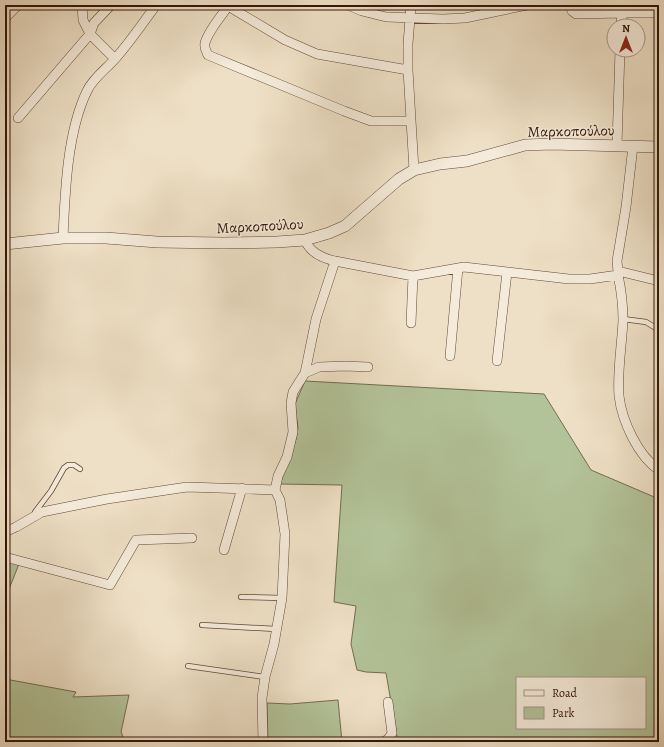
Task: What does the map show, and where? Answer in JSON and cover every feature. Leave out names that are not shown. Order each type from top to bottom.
[{"type":"street","points":[[5,18],[18,5]]},
{"type":"street","points":[[82,5],[83,20],[90,34],[115,59]]},
{"type":"street","points":[[18,118],[90,34],[94,24],[110,5]]},
{"type":"street","points":[[63,238],[65,191],[73,130],[87,90],[99,74],[115,59],[156,5]]},
{"type":"street","points":[[348,5],[386,17],[410,18],[465,18],[527,5]]},
{"type":"street","points":[[411,5],[408,70],[414,170]]},
{"type":"street","points":[[570,5],[572,11],[576,14],[659,13]]},
{"type":"street","points":[[408,70],[316,54],[285,40],[229,6],[209,34],[205,43],[205,50],[208,55],[344,111],[371,121],[410,121]]},
{"type":"street","points":[[622,13],[622,18]]},
{"type":"street","points":[[617,145],[620,58]]},
{"type":"street","name":"Μαρκοπούλου","points":[[5,244],[63,238],[106,238],[157,242],[223,243],[306,240],[330,233],[345,226],[398,180],[414,170],[440,164],[467,161],[525,145],[551,144],[659,147]]},
{"type":"street","points":[[633,146],[626,208],[617,261],[623,319],[620,349],[619,396],[623,413],[632,437],[642,454],[659,470]]},
{"type":"street","points":[[306,240],[307,245],[314,253],[335,261],[413,276],[464,267],[569,279],[590,279],[618,273],[659,282]]},
{"type":"street","points":[[262,742],[262,698],[282,598],[285,534],[280,500],[275,490],[278,476],[287,457],[293,432],[291,403],[292,392],[305,373],[320,304],[330,279],[335,261]]},
{"type":"street","points":[[450,356],[458,268]]},
{"type":"street","points":[[497,361],[507,272]]},
{"type":"street","points":[[411,323],[413,276]]},
{"type":"street","points":[[305,373],[319,367],[368,367]]},
{"type":"street","points":[[5,532],[42,512],[107,499],[187,487],[275,490]]},
{"type":"street","points":[[224,550],[242,488]]},
{"type":"street","points":[[5,557],[110,585],[136,540],[192,538]]},
{"type":"street","points":[[384,742],[392,733],[388,702]]},
{"type":"lane","points":[[623,319],[646,322],[659,330]]},
{"type":"lane","points":[[28,519],[39,508],[64,468],[68,465],[74,465],[80,469]]},
{"type":"lane","points":[[241,597],[282,598]]},
{"type":"lane","points":[[202,625],[276,629]]},
{"type":"lane","points":[[188,666],[265,677]]},
{"type":"green space","points":[[305,381],[544,394],[591,470],[659,499],[659,742],[398,742],[386,673],[357,670],[351,644],[356,606],[334,602],[342,485],[280,484],[296,439],[298,428],[295,404]]},
{"type":"green space","points":[[5,560],[19,564],[5,599]]},
{"type":"green space","points":[[5,679],[76,692],[73,697],[129,695],[121,732],[125,742],[5,742]]},
{"type":"green space","points":[[338,700],[342,742],[268,742],[267,703],[290,704]]}]
